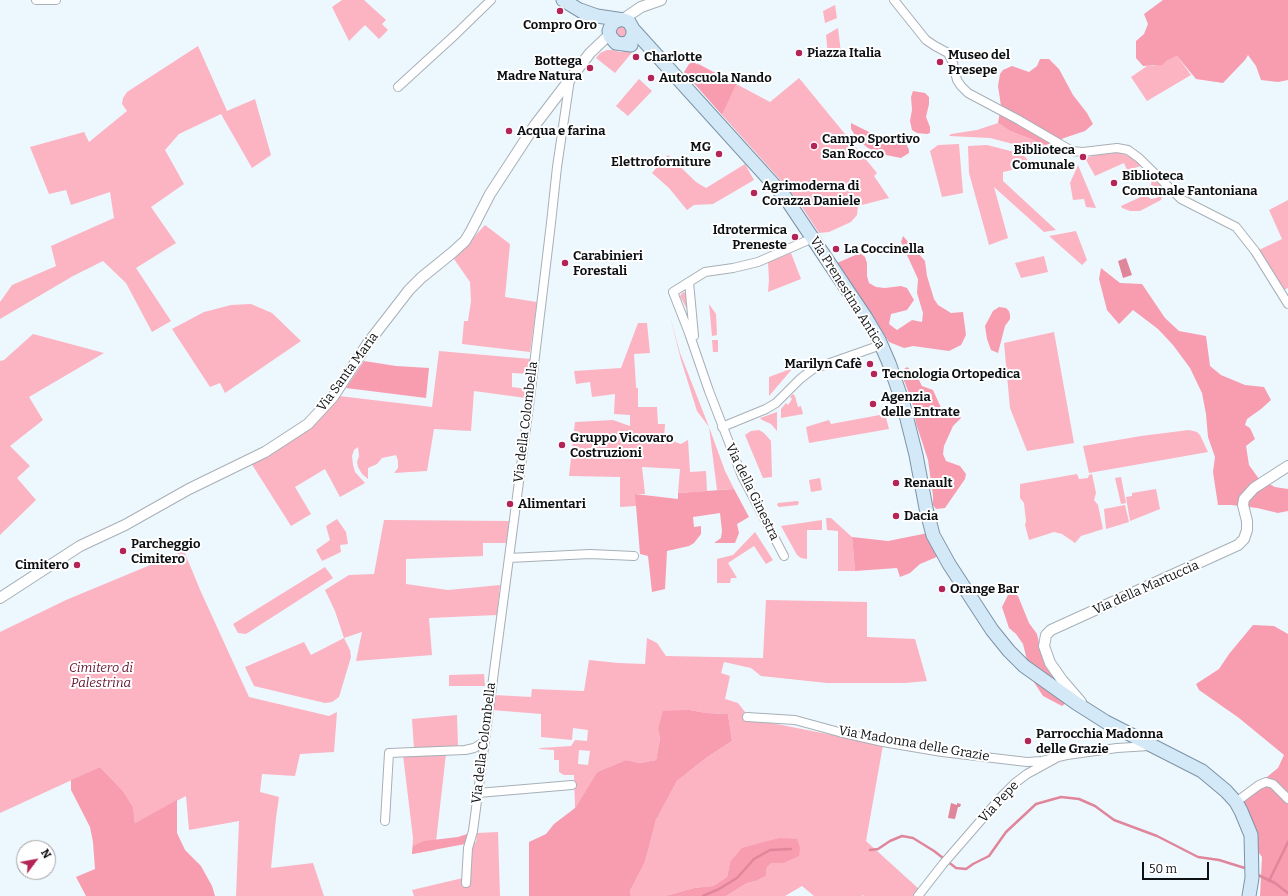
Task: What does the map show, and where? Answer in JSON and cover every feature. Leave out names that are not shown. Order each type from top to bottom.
[{"type":"main road","points":[[563,0],[580,10],[609,34],[613,41],[650,49]]},
{"type":"main road","points":[[580,10],[628,25],[634,33],[632,39],[622,44]]},
{"type":"main road","points":[[609,34],[612,24],[628,25]]},
{"type":"main road","name":"Via Prenestina Antica","points":[[628,25],[785,197],[861,310],[881,345],[906,412],[916,454],[928,520],[938,546],[992,630],[1009,651],[1035,674],[1092,714],[1205,773],[1219,784],[1236,802],[1246,821],[1251,839],[1252,878],[1249,896]]},
{"type":"street","points":[[36,0],[56,0]]},
{"type":"street","points":[[398,87],[491,0]]},
{"type":"street","points":[[628,25],[632,22],[633,15],[641,8],[661,0]]},
{"type":"street","points":[[894,0],[926,40],[948,53],[953,63],[957,80],[968,93],[1072,151],[1083,152],[1117,148],[1128,150],[1181,199],[1236,227],[1255,251],[1288,304]]},
{"type":"street","name":"Via Santa Maria","points":[[0,598],[80,546],[128,523],[172,498],[264,452],[308,424],[333,397],[368,343],[409,290],[417,281],[453,252],[465,240],[508,165],[535,125],[593,50],[609,34]]},
{"type":"street","points":[[593,50],[606,44],[622,44]]},
{"type":"street","name":"Via della Colombella","points":[[466,883],[468,848],[473,831],[530,398],[557,167],[570,79]]},
{"type":"street","name":"Via della Ginestra","points":[[784,556],[742,476],[722,427],[695,347],[673,292],[705,272],[733,268],[758,262],[813,238]]},
{"type":"street","name":"Via della Ginestra","points":[[689,282],[695,347]]},
{"type":"street","name":"Via della Ginestra","points":[[722,427],[766,409],[776,403],[800,379],[813,370],[881,345]]},
{"type":"street","name":"Via della Martuccia","points":[[1092,714],[1065,684],[1050,663],[1044,646],[1046,635],[1051,630],[1238,545],[1244,538],[1247,530],[1247,521],[1243,505],[1244,499],[1254,488],[1288,466]]},
{"type":"street","points":[[508,558],[590,554],[634,556]]},
{"type":"street","name":"Via Madonna delle Grazie","points":[[747,717],[795,720],[854,735],[949,753],[1027,762],[1042,761],[1058,757]]},
{"type":"street","points":[[385,821],[389,753],[465,750],[474,748],[484,742]]},
{"type":"street","name":"Via Pepe","points":[[918,896],[943,864],[1012,786],[1027,774],[1058,757],[1070,754],[1138,746],[1154,746]]},
{"type":"street","points":[[1236,802],[1259,785],[1266,782],[1273,784],[1288,799]]},
{"type":"street","points":[[478,793],[572,785]]},
{"type":"green space","points":[[342,0],[364,0],[386,20],[382,24],[388,30],[379,39],[365,25],[349,41],[332,7]]},
{"type":"green space","points":[[835,5],[837,18],[825,23],[823,11]]},
{"type":"green space","points":[[620,25],[626,26],[628,36],[622,39],[615,36],[616,27]]},
{"type":"green space","points":[[838,28],[841,53],[828,54],[826,35]]},
{"type":"green space","points":[[198,46],[227,111],[255,99],[271,155],[252,168],[221,114],[179,134],[165,150],[184,184],[151,207],[176,243],[136,268],[171,321],[152,332],[126,283],[103,261],[73,276],[0,319],[0,302],[12,285],[56,266],[51,246],[114,218],[110,192],[71,205],[66,190],[49,194],[30,147],[84,132],[89,142],[127,111],[122,104],[123,98],[127,92]]},
{"type":"green space","points":[[607,50],[620,52],[634,50],[615,73],[596,58],[600,53]]},
{"type":"green space","points":[[1177,56],[1191,75],[1147,101],[1131,77],[1147,66],[1154,66]]},
{"type":"green space","name":"Campo Sportivo San Rocco","points":[[697,63],[770,102],[799,78],[877,173],[874,176],[889,198],[858,206],[857,215],[851,222],[829,232],[819,233],[798,201],[722,115],[727,103]]},
{"type":"green space","points":[[639,79],[652,91],[628,116],[616,106]]},
{"type":"green space","points":[[998,123],[1010,131],[1046,145],[1052,145],[1069,154],[1055,155],[990,138],[949,136],[951,134],[977,130]]},
{"type":"green space","points":[[959,144],[963,193],[942,197],[930,151],[938,145]]},
{"type":"green space","points":[[987,145],[1022,154],[1027,159],[1028,161],[1017,164],[1016,169],[1003,172],[1003,181],[1056,230],[1044,232],[994,187],[1008,238],[989,245],[969,173],[968,146]]},
{"type":"green space","points":[[1104,153],[1121,153],[1133,158],[1141,166],[1127,170],[1124,163],[1095,176],[1085,158]]},
{"type":"green space","points":[[668,155],[696,182],[706,188],[745,164],[754,180],[713,204],[694,205],[687,210],[669,188],[652,173]]},
{"type":"green space","points":[[1078,165],[1096,208],[1086,207],[1084,199],[1073,200],[1070,183]]},
{"type":"green space","points":[[1152,177],[1165,190],[1167,197],[1162,196],[1161,200],[1140,211],[1130,211],[1122,208],[1121,206],[1145,195],[1151,199],[1157,198],[1159,191],[1157,187],[1151,185]]},
{"type":"green space","points":[[1288,200],[1288,288],[1284,290],[1259,250],[1282,239],[1269,210]]},
{"type":"green space","points":[[485,225],[510,244],[505,297],[537,302],[530,352],[462,344],[464,321],[468,321],[471,301],[470,282],[454,259]]},
{"type":"green space","points":[[1076,231],[1087,260],[1082,265],[1049,236]]},
{"type":"green space","points":[[791,253],[801,279],[768,292],[768,262]]},
{"type":"green space","points":[[1044,256],[1048,272],[1021,278],[1015,263]]},
{"type":"green space","points":[[683,292],[687,294],[688,311],[680,296]]},
{"type":"green space","points":[[251,304],[272,313],[301,341],[225,393],[220,383],[210,387],[172,329],[204,312],[231,305]]},
{"type":"green space","points":[[709,304],[716,314],[717,335],[712,336]]},
{"type":"green space","points":[[670,316],[680,353],[709,427],[697,411],[681,360]]},
{"type":"green space","points":[[638,323],[647,323],[650,353],[634,354],[636,388],[638,388],[638,407],[657,407],[658,424],[665,424],[664,438],[681,444],[688,440],[690,472],[706,471],[707,491],[678,493],[680,469],[642,467],[645,494],[636,494],[636,506],[620,507],[620,477],[569,476],[575,422],[613,420],[630,426],[630,415],[614,414],[615,394],[592,397],[590,382],[576,384],[574,371],[621,368]]},
{"type":"green space","points":[[1054,332],[1074,443],[1027,451],[1010,408],[1004,343]]},
{"type":"green space","points":[[33,334],[104,353],[29,397],[43,420],[10,446],[30,466],[17,478],[36,500],[0,535],[0,361],[4,360]]},
{"type":"green space","points":[[712,340],[718,340],[718,352],[713,352]]},
{"type":"green space","points":[[439,351],[531,359],[529,374],[512,373],[512,387],[527,389],[526,398],[474,391],[471,431],[434,429],[427,471],[394,473],[398,468],[396,455],[382,458],[377,464],[368,468],[368,479],[362,474],[358,467],[358,447],[354,450],[352,456],[353,465],[355,472],[365,483],[340,497],[325,469],[295,487],[311,514],[291,526],[251,463],[273,452],[308,430],[339,396],[432,407]]},
{"type":"green space","points":[[793,368],[769,396],[769,377]]},
{"type":"green space","points":[[793,394],[798,407],[801,406],[803,414],[781,418],[781,409],[786,403],[788,405],[792,399],[790,397]]},
{"type":"green space","points":[[777,412],[777,431],[771,424],[760,418]]},
{"type":"green space","points":[[885,414],[889,429],[809,443],[806,427],[829,420],[831,424]]},
{"type":"green space","points":[[709,427],[725,471],[734,489],[717,490]]},
{"type":"green space","points":[[759,430],[771,441],[772,477],[763,478],[745,435],[751,431]]},
{"type":"green space","points":[[1189,430],[1197,432],[1200,435],[1208,452],[1089,473],[1083,446],[1141,436]]},
{"type":"green space","points":[[1077,474],[1079,479],[1088,478],[1089,475],[1092,474],[1096,493],[1094,500],[1098,505],[1103,529],[1081,536],[1075,543],[1062,534],[1054,532],[1029,540],[1025,525],[1024,503],[1020,498],[1020,484]]},
{"type":"green space","points":[[1121,477],[1126,503],[1121,504],[1115,478]]},
{"type":"green space","points":[[820,478],[822,490],[811,492],[809,480]]},
{"type":"green space","points":[[1156,489],[1160,509],[1130,521],[1126,497],[1132,496],[1132,493]]},
{"type":"green space","points":[[799,502],[798,505],[779,507],[777,505],[778,503]]},
{"type":"green space","points":[[1125,505],[1129,522],[1106,529],[1104,509]]},
{"type":"green space","points":[[826,518],[831,518],[852,537],[855,571],[838,571],[838,531],[827,530]]},
{"type":"green space","points":[[337,519],[346,532],[348,544],[340,545],[341,552],[322,561],[316,550],[330,540],[326,526]]},
{"type":"green space","points":[[384,520],[509,521],[507,543],[483,543],[483,556],[406,559],[406,584],[448,590],[500,585],[497,615],[429,618],[432,655],[356,661],[362,632],[344,638],[335,611],[325,590],[349,575],[374,574]]},
{"type":"green space","points":[[822,520],[822,530],[807,530],[807,559],[801,558],[797,555],[781,526]]},
{"type":"green space","points":[[755,532],[773,560],[766,564],[754,546],[728,563],[737,578],[731,578],[730,583],[717,583],[717,559],[733,555]]},
{"type":"green space","name":"Cimitero di Palestrina","points":[[184,551],[249,697],[329,716],[337,712],[334,752],[300,754],[295,776],[262,774],[260,792],[279,797],[271,868],[313,863],[324,896],[236,896],[239,821],[189,830],[186,796],[135,823],[133,807],[123,791],[100,767],[0,813],[0,632],[66,600]]},
{"type":"green space","points":[[325,567],[333,578],[246,634],[238,633],[233,624]]},
{"type":"green space","points":[[766,600],[867,602],[867,637],[915,639],[927,681],[905,683],[827,683],[761,676],[751,668],[724,662],[721,673],[730,676],[725,699],[738,703],[745,712],[746,718],[883,745],[866,841],[919,889],[915,896],[814,896],[802,886],[785,896],[726,896],[747,883],[756,881],[766,876],[767,867],[771,862],[783,863],[779,838],[767,842],[730,862],[727,877],[713,886],[694,888],[665,896],[631,896],[630,891],[645,862],[656,820],[677,781],[706,758],[732,741],[728,714],[706,713],[690,710],[658,729],[660,739],[656,760],[640,763],[626,760],[597,772],[575,808],[574,775],[564,775],[559,772],[559,760],[554,760],[554,750],[538,749],[571,746],[575,740],[587,741],[588,730],[573,728],[572,740],[541,737],[541,714],[492,710],[494,695],[531,697],[532,689],[584,691],[589,660],[645,664],[647,638],[657,643],[666,656],[763,658]],"holes":[[[579,750],[590,751],[588,765],[578,764]]]},
{"type":"green space","points":[[344,638],[350,650],[351,657],[339,697],[332,702],[325,703],[254,686],[245,667],[304,642],[311,655]]},
{"type":"green space","points":[[484,674],[485,686],[449,686],[449,675]]},
{"type":"green space","points":[[457,715],[458,746],[414,749],[412,719]]},
{"type":"green space","points":[[446,754],[435,850],[412,854],[413,838],[403,755]]},
{"type":"green space","points":[[498,832],[500,896],[414,896],[412,890],[463,878],[465,844],[476,842],[477,833]]},
{"type":"shaded area","points":[[1163,0],[1288,0],[1288,80],[1278,82],[1261,80],[1256,66],[1248,55],[1223,83],[1196,79],[1177,56],[1166,61],[1162,65],[1143,66],[1136,58],[1136,41],[1144,34],[1148,24],[1144,14]]},
{"type":"shaded area","points":[[1040,59],[1049,59],[1059,69],[1073,95],[1087,113],[1093,124],[1085,131],[1046,145],[1010,131],[998,123],[1001,106],[998,86],[1000,74],[1003,70],[1012,66],[1029,72],[1037,66]]},
{"type":"shaded area","points":[[693,62],[736,84],[722,115],[684,72],[689,64]]},
{"type":"shaded area","points":[[913,91],[925,93],[929,97],[926,117],[930,127],[930,133],[917,133],[912,130],[910,121],[912,110],[911,97]]},
{"type":"shaded area","points":[[851,123],[873,134],[906,143],[909,153],[901,158],[881,154],[868,148],[858,140],[851,129]]},
{"type":"shaded area","points":[[903,236],[925,261],[927,276],[934,299],[938,305],[951,313],[963,312],[966,335],[961,345],[949,351],[913,346],[904,348],[889,342],[837,263],[860,253],[865,257],[867,263],[867,276],[869,283],[876,287],[885,288],[901,286],[907,288],[914,300],[907,310],[891,314],[889,324],[897,330],[912,320],[922,322],[923,313],[917,293],[918,279],[901,242]]},
{"type":"shaded area","points":[[1126,258],[1132,275],[1123,278],[1118,261]]},
{"type":"shaded area","points":[[1101,268],[1120,283],[1142,284],[1165,318],[1179,331],[1206,336],[1210,366],[1221,375],[1245,385],[1264,387],[1271,400],[1247,419],[1245,425],[1250,428],[1255,439],[1246,446],[1249,465],[1259,479],[1275,487],[1288,489],[1288,511],[1278,513],[1257,508],[1218,505],[1213,472],[1215,457],[1208,437],[1202,393],[1190,368],[1173,345],[1158,329],[1133,310],[1119,324],[1107,310],[1099,279]]},
{"type":"shaded area","points":[[999,307],[1006,308],[1009,311],[1010,319],[1005,326],[998,353],[991,350],[987,339],[985,326],[993,311]]},
{"type":"shaded area","points":[[364,361],[396,366],[429,368],[426,398],[346,388]]},
{"type":"shaded area","points":[[907,367],[916,374],[922,386],[933,390],[942,410],[957,412],[961,418],[953,426],[944,446],[943,454],[946,461],[960,466],[966,474],[965,479],[945,508],[936,509],[933,505],[928,460],[916,423],[912,401],[903,378],[903,370]]},
{"type":"shaded area","points":[[734,489],[749,517],[737,524],[739,533],[735,543],[714,543],[721,538],[722,531],[720,513],[693,517],[694,527],[701,526],[701,534],[694,543],[689,546],[667,551],[665,589],[652,592],[648,556],[640,554],[635,494],[678,499],[678,493]]},
{"type":"shaded area","points":[[928,533],[939,556],[920,564],[910,573],[900,577],[897,568],[855,571],[852,537],[888,541]]},
{"type":"shaded area","points":[[1013,592],[1018,596],[1029,623],[1037,634],[1043,660],[1052,674],[1062,685],[1066,703],[1062,706],[1043,696],[1028,673],[1027,660],[1023,644],[1016,634],[1009,628],[1002,607],[1008,595]]},
{"type":"shaded area","points":[[1253,625],[1274,626],[1288,634],[1288,896],[1260,896],[1262,857],[1252,844],[1236,802],[1278,768],[1284,755],[1239,718],[1199,690],[1196,684],[1219,669],[1229,654]]},
{"type":"shaded area","points":[[690,710],[706,713],[728,714],[732,741],[706,758],[677,781],[656,820],[645,862],[630,891],[631,896],[529,896],[529,842],[546,834],[554,824],[575,808],[597,772],[626,760],[640,763],[656,760],[660,739],[658,729],[663,711]]},
{"type":"shaded area","points":[[100,767],[123,791],[133,807],[135,823],[177,800],[177,833],[185,850],[201,866],[212,886],[215,896],[86,896],[76,877],[95,869],[93,842],[90,827],[71,790],[71,780]]},
{"type":"shaded area","points":[[951,803],[957,805],[957,803],[961,804],[960,807],[958,807],[955,819],[948,818]]},
{"type":"shaded area","points":[[467,834],[469,837],[465,844],[412,854],[413,846],[424,841],[458,837]]},
{"type":"shaded area","points":[[779,838],[797,839],[800,848],[799,856],[783,863],[771,863],[767,867],[766,876],[756,881],[747,883],[726,896],[665,896],[694,888],[713,886],[727,877],[730,862],[742,848]]},
{"type":"waterway","points":[[870,850],[878,849],[890,841],[902,836],[913,838],[934,851],[956,868],[966,869],[989,856],[1006,832],[1036,804],[1061,797],[1079,799],[1095,806],[1114,820],[1157,836],[1198,857],[1219,860],[1248,869]]},
{"type":"waterway","points":[[1269,881],[1288,842]]},
{"type":"waterway","points":[[703,896],[719,889],[737,878],[754,859],[770,850],[791,849]]},
{"type":"waterway","points":[[1256,874],[1275,883],[1288,893]]},
{"type":"place","name":"Compro Oro","points":[[560,11]]},
{"type":"place","name":"Piazza Italia","points":[[799,53]]},
{"type":"place","name":"Charlotte","points":[[636,57]]},
{"type":"place","name":"Museo del Presepe","points":[[940,62]]},
{"type":"place","name":"Bottega Madre Natura","points":[[590,68]]},
{"type":"place","name":"Autoscuola Nando","points":[[651,78]]},
{"type":"place","name":"Acqua e farina","points":[[509,131]]},
{"type":"place","name":"Campo Sportivo San Rocco","points":[[814,146]]},
{"type":"place","name":"MG Elettroforniture","points":[[719,154]]},
{"type":"place","name":"Biblioteca Comunale","points":[[1083,157]]},
{"type":"place","name":"Biblioteca Comunale Fantoniana","points":[[1114,183]]},
{"type":"place","name":"Agrimoderna di Corazza Daniele","points":[[754,193]]},
{"type":"place","name":"Idrotermica Preneste","points":[[795,237]]},
{"type":"place","name":"La Coccinella","points":[[836,249]]},
{"type":"place","name":"Carabinieri Forestali","points":[[565,263]]},
{"type":"place","name":"Marilyn Cafè","points":[[870,364]]},
{"type":"place","name":"Tecnologia Ortopedica","points":[[874,374]]},
{"type":"place","name":"Agenzia delle Entrate","points":[[873,404]]},
{"type":"place","name":"Gruppo Vicovaro Costruzioni","points":[[562,445]]},
{"type":"place","name":"Renault","points":[[896,483]]},
{"type":"place","name":"Alimentari","points":[[510,504]]},
{"type":"place","name":"Dacia","points":[[896,516]]},
{"type":"place","name":"Parcheggio Cimitero","points":[[123,551]]},
{"type":"place","name":"Cimitero","points":[[77,565]]},
{"type":"place","name":"Orange Bar","points":[[942,589]]},
{"type":"place","name":"Parrocchia Madonna delle Grazie","points":[[1028,741]]}]
